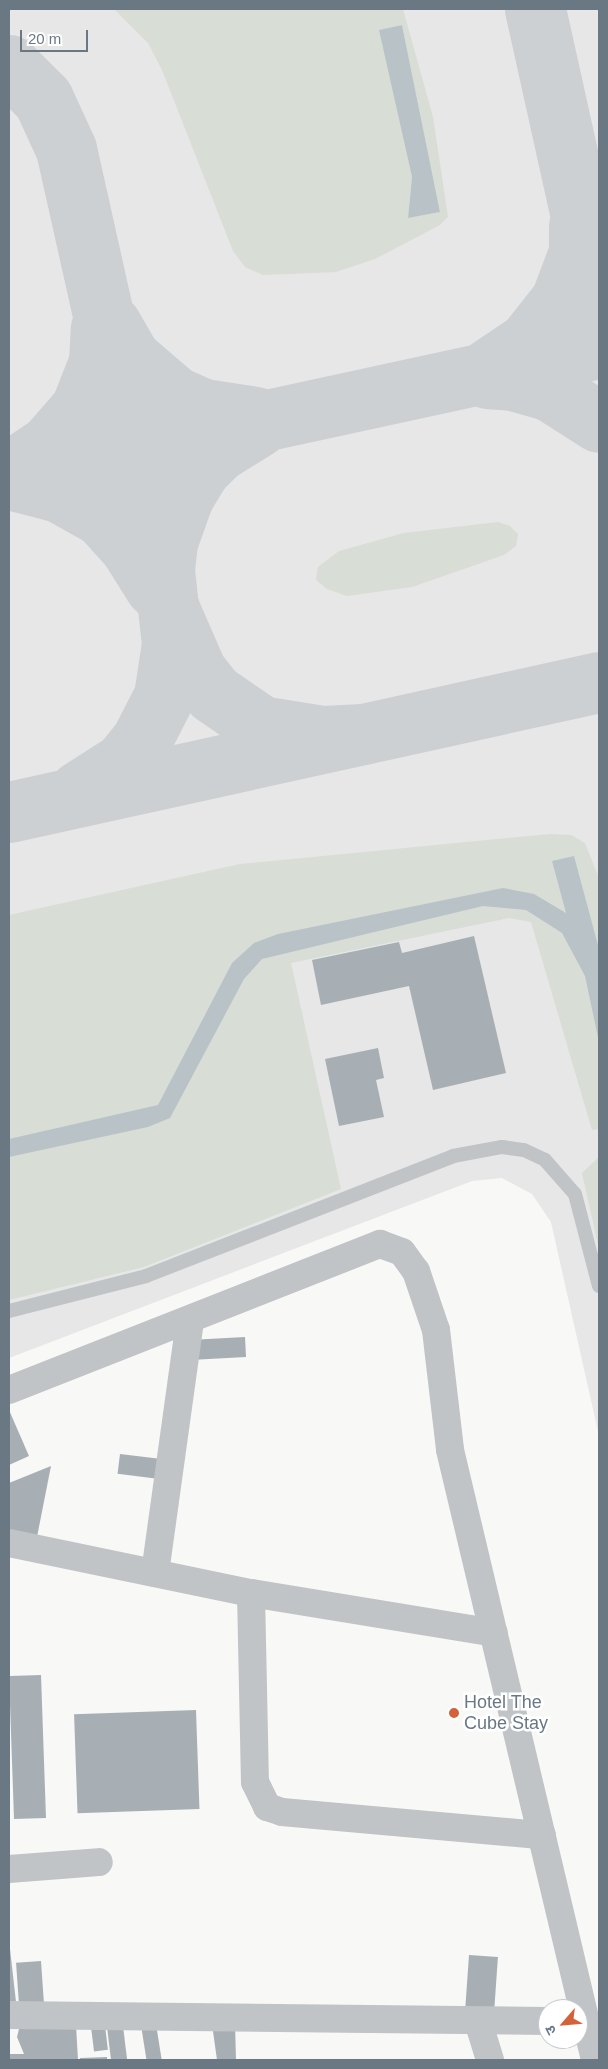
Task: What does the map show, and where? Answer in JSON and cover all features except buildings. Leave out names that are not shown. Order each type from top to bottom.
[{"type":"street","points":[[9,1390],[380,1244],[402,1252],[416,1271],[436,1330],[450,1450],[542,1835],[577,1999]]},
{"type":"street","points":[[156,1573],[190,1320]]},
{"type":"street","points":[[9,1543],[251,1593],[494,1633]]},
{"type":"street","points":[[251,1593],[255,1782],[258,1796],[267,1807],[282,1812],[542,1835]]},
{"type":"street","points":[[9,1869],[98,1862]]},
{"type":"street","points":[[9,2016],[251,2015],[538,2021]]},
{"type":"street","points":[[478,2021],[490,2060]]},
{"type":"street","points":[[588,2038],[595,2060]]},
{"type":"lane","points":[[9,1311],[146,1276],[453,1156],[502,1147],[524,1150],[545,1160],[575,1194],[599,1286]]},
{"type":"shaded area","points":[[9,9],[599,9],[599,1436],[551,1222],[532,1194],[502,1178],[472,1181],[9,1358]]},
{"type":"shaded area","points":[[114,9],[403,9],[433,117],[448,217],[440,225],[375,259],[336,272],[263,275],[245,267],[233,251],[162,70],[148,43]],"holes":[[[402,25],[440,212],[408,218],[412,177],[380,30]]]},
{"type":"shaded area","points":[[402,25],[440,212],[408,218],[412,177],[379,30]]},
{"type":"shaded area","points":[[498,522],[510,526],[518,534],[516,546],[504,555],[412,587],[347,596],[327,589],[316,580],[318,567],[339,551],[404,533]]},
{"type":"shaded area","points":[[550,834],[571,835],[585,843],[599,878],[599,1129],[592,1130],[531,922],[509,918],[291,963],[341,1189],[144,1267],[9,1300],[9,915],[240,864]]},
{"type":"shaded area","points":[[574,856],[599,949],[599,1042],[585,976],[562,933],[526,910],[483,906],[262,959],[244,979],[170,1118],[148,1127],[9,1157],[9,1139],[158,1105],[232,963],[254,943],[278,934],[503,888],[534,894],[566,913],[552,861]]},
{"type":"shaded area","points":[[599,1157],[599,1249],[582,1173]]},
{"type":"taxiway","points":[[535,9],[599,297]]},
{"type":"taxiway","points":[[9,65],[43,99],[66,149],[169,609],[196,671],[213,693],[261,726],[323,736],[363,734]]},
{"type":"taxiway","points":[[488,369],[528,342],[561,300],[579,252],[579,226]]},
{"type":"taxiway","points":[[111,325],[130,358],[174,396],[203,409],[256,417]]},
{"type":"taxiway","points":[[9,472],[49,445],[81,408],[99,362],[101,328]]},
{"type":"taxiway","points":[[9,476],[599,348]]},
{"type":"taxiway","points":[[487,378],[513,380],[549,390],[599,422]]},
{"type":"taxiway","points":[[79,791],[123,763],[141,741],[164,696],[172,644],[164,570],[167,542],[183,497],[199,470],[218,451],[257,427]]},
{"type":"taxiway","points":[[9,479],[59,492],[102,516],[130,547],[155,587]]},
{"type":"taxiway","points":[[9,812],[599,682]]},
{"type":"place","name":"Hotel The Cube Stay","points":[[454,1713]]}]
